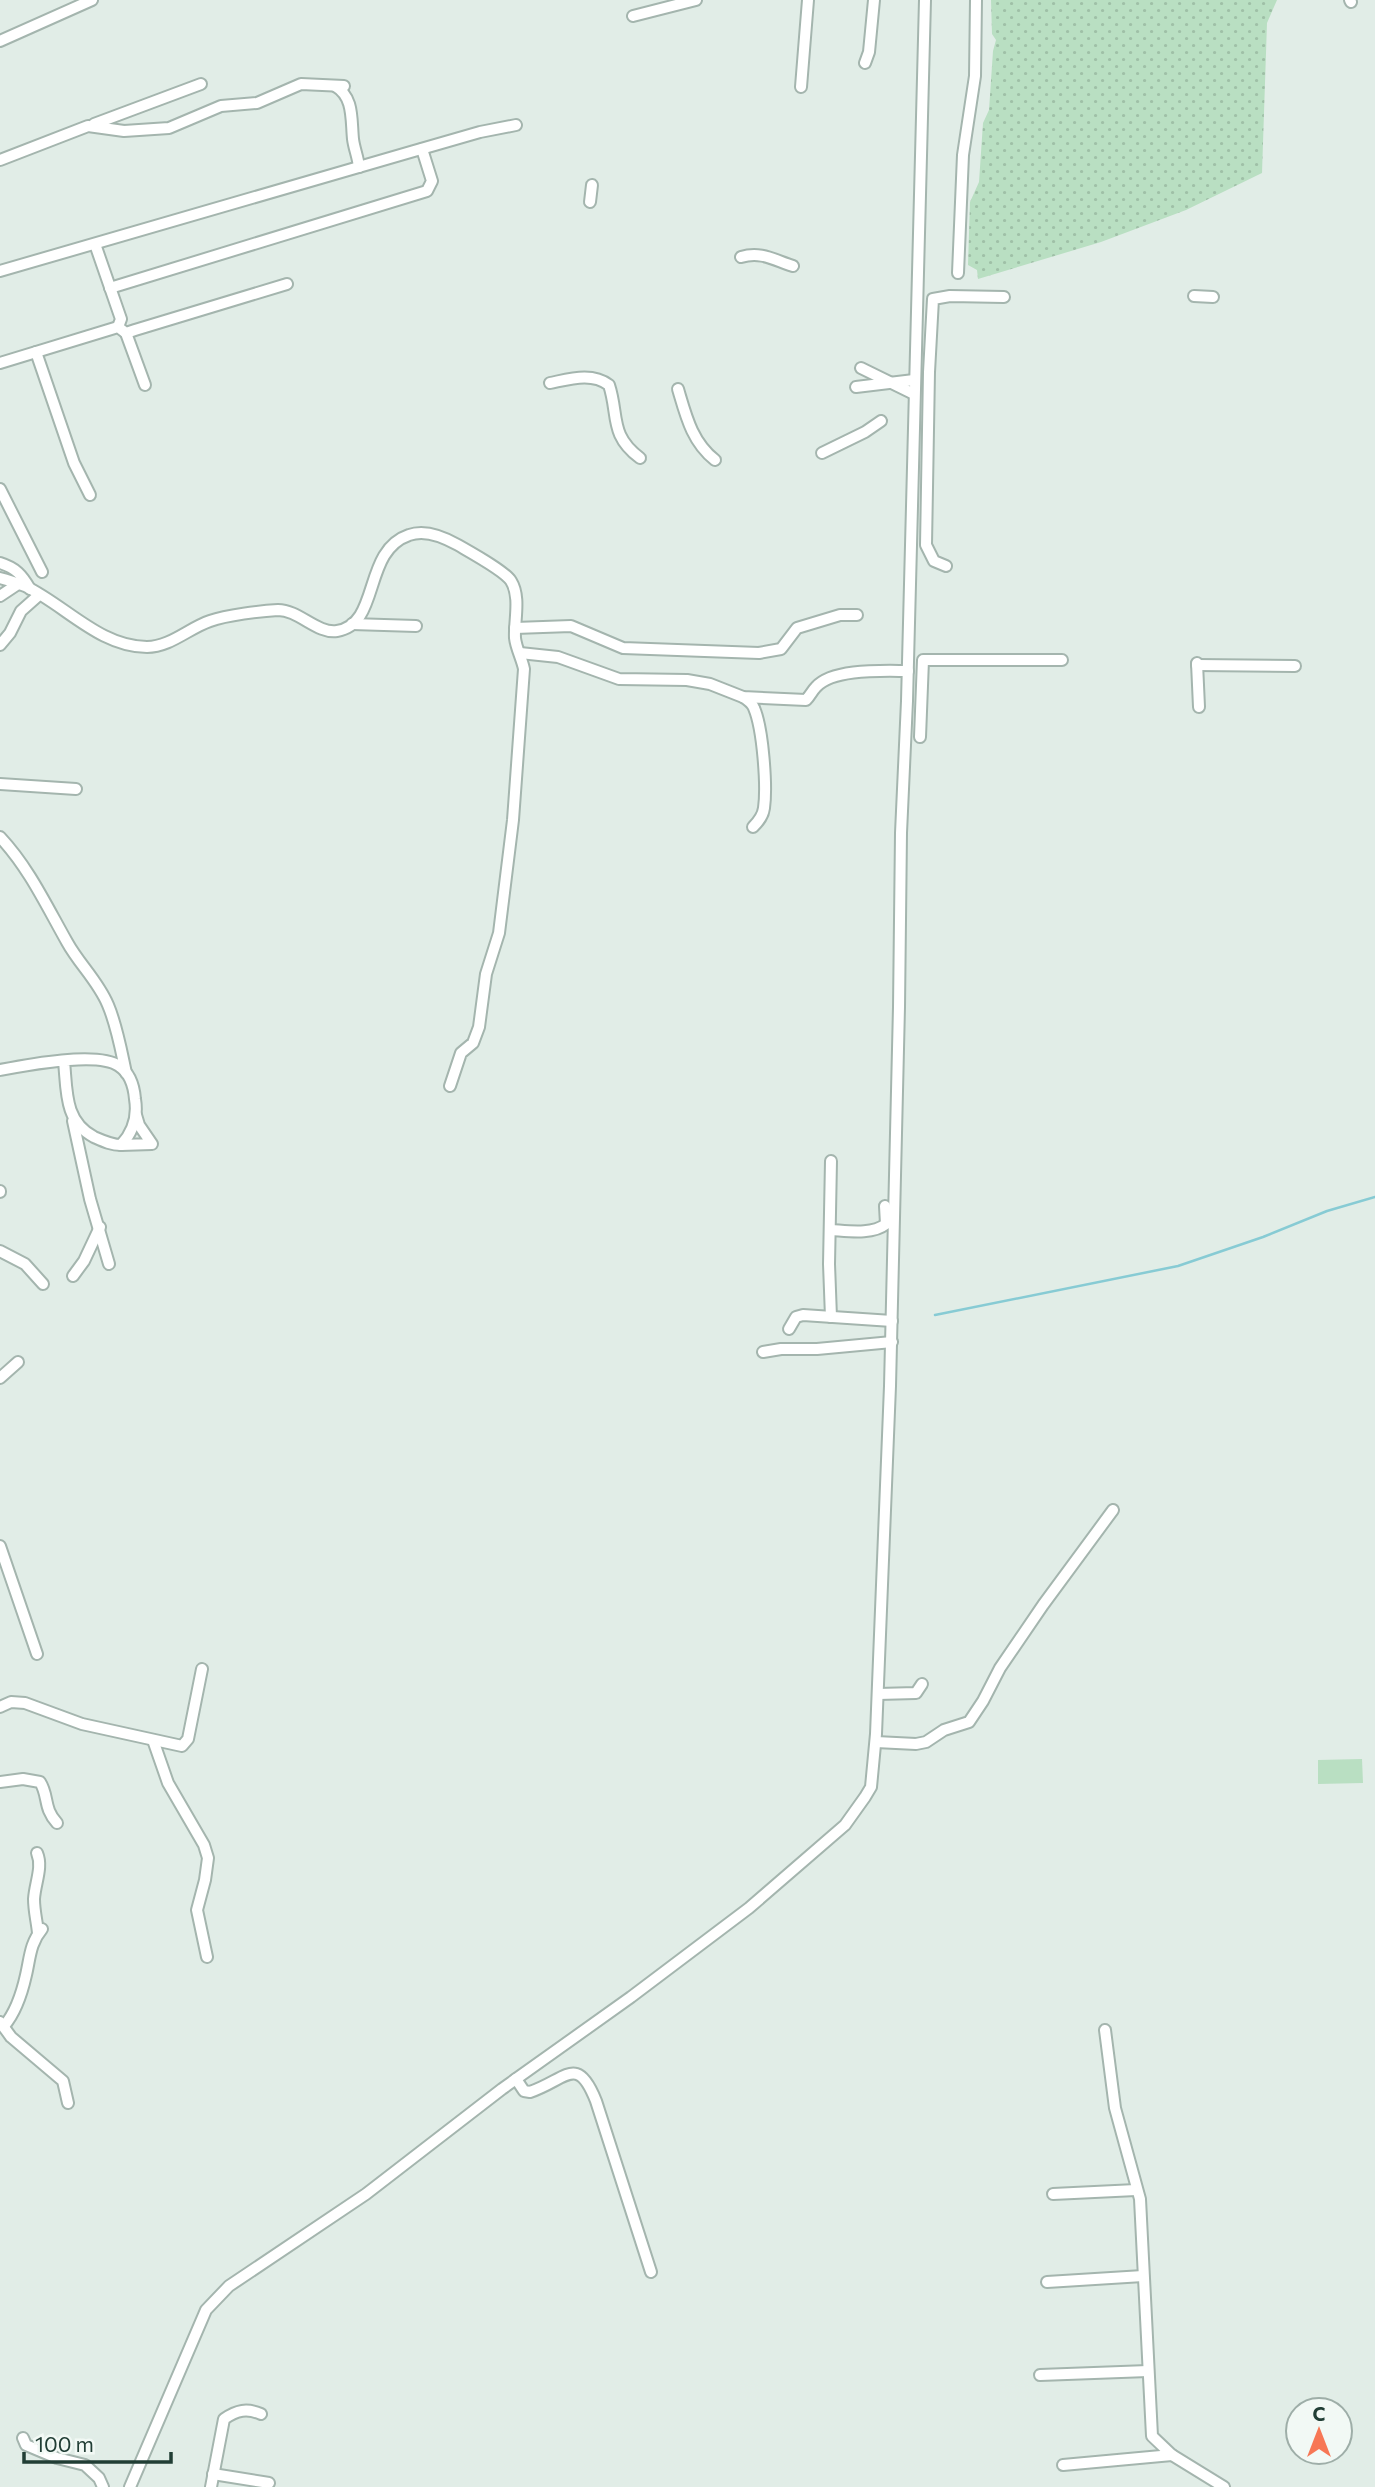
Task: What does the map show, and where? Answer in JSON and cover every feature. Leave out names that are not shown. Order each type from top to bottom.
[{"type":"street","points":[[0,41],[92,0]]},
{"type":"street","points":[[634,16],[696,0]]},
{"type":"street","points":[[801,87],[808,0]]},
{"type":"street","points":[[865,63],[871,42],[874,0]]},
{"type":"street","points":[[130,2487],[206,2310],[215,2299],[229,2286],[366,2194],[516,2079],[749,1908],[835,1833],[852,1815],[871,1787],[876,1742],[892,1321],[890,1221],[900,1007],[901,834],[908,671],[925,0]]},
{"type":"street","points":[[958,274],[963,155],[975,76],[976,0]]},
{"type":"street","points":[[0,160],[201,84]]},
{"type":"street","points":[[88,126],[124,131],[169,128],[221,106],[257,103],[300,84],[339,86],[350,106],[359,167]]},
{"type":"street","points":[[0,271],[480,131],[516,125]]},
{"type":"street","points":[[110,288],[427,191],[432,181],[422,149]]},
{"type":"street","points":[[590,201],[592,185]]},
{"type":"street","points":[[95,244],[121,319],[122,330],[145,385]]},
{"type":"street","points":[[741,257],[752,253],[793,266]]},
{"type":"street","points":[[0,363],[287,284]]},
{"type":"street","points":[[946,566],[934,561],[926,545],[933,299],[950,296],[1004,297]]},
{"type":"street","points":[[1194,296],[1213,297]]},
{"type":"street","points":[[36,352],[74,463],[90,495]]},
{"type":"street","points":[[861,368],[914,394]]},
{"type":"street","points":[[550,383],[572,378],[600,378],[609,385],[616,425],[630,451],[640,458]]},
{"type":"street","points":[[856,387],[914,380]]},
{"type":"street","points":[[678,389],[689,425],[698,442],[715,460]]},
{"type":"street","points":[[822,453],[881,421]]},
{"type":"street","points":[[0,489],[42,572]]},
{"type":"street","points":[[352,624],[368,600],[385,551],[395,540],[417,532],[458,545],[495,567],[511,580],[516,597],[515,641],[524,669],[513,820],[499,933],[486,974],[479,1027],[472,1043],[461,1054],[450,1086]]},
{"type":"street","points":[[0,563],[13,567],[34,592]]},
{"type":"street","points":[[0,578],[34,592],[106,637],[148,647],[165,643],[209,621],[276,610],[295,614],[322,628],[336,631],[352,624],[416,626]]},
{"type":"street","points":[[0,596],[18,584]]},
{"type":"street","points":[[0,645],[34,592]]},
{"type":"street","points":[[515,628],[571,626],[623,648],[759,653],[781,649],[797,628],[840,615],[857,615]]},
{"type":"street","points":[[520,653],[558,657],[620,679],[687,680],[710,684],[743,697],[753,705],[760,724],[763,761],[764,808],[761,820],[753,827]]},
{"type":"street","points":[[920,737],[923,660],[1062,660]]},
{"type":"street","points":[[1199,707],[1197,664],[1295,666]]},
{"type":"street","points":[[743,697],[806,700],[824,681],[841,675],[908,671]]},
{"type":"street","points":[[0,784],[76,789]]},
{"type":"street","points":[[0,837],[41,891],[68,944],[93,977],[108,1004],[126,1073]]},
{"type":"street","points":[[0,1070],[35,1063],[105,1060],[122,1068],[133,1086],[139,1125],[152,1144],[121,1145],[107,1142],[78,1126],[72,1117]]},
{"type":"street","points":[[64,1061],[72,1117],[90,1199],[109,1264]]},
{"type":"street","points":[[121,1145],[131,1131],[136,1115]]},
{"type":"street","points":[[831,1161],[831,1317]]},
{"type":"street","points":[[885,1206],[890,1221]]},
{"type":"street","points":[[831,1230],[865,1231],[881,1228],[890,1221]]},
{"type":"street","points":[[73,1276],[84,1261],[100,1227]]},
{"type":"street","points":[[0,1251],[25,1264],[43,1284]]},
{"type":"street","points":[[789,1329],[796,1317],[803,1315],[892,1321]]},
{"type":"street","points":[[763,1352],[891,1342]]},
{"type":"street","points":[[0,1378],[18,1362]]},
{"type":"street","points":[[876,1742],[916,1745],[944,1730],[969,1722],[984,1701],[1000,1668],[1113,1510]]},
{"type":"street","points":[[0,1546],[37,1654]]},
{"type":"street","points":[[0,1707],[11,1702],[26,1703],[82,1724],[170,1745],[186,1745],[202,1669]]},
{"type":"street","points":[[878,1694],[916,1693],[922,1684]]},
{"type":"street","points":[[153,1740],[168,1783],[198,1833],[208,1858],[197,1910],[207,1957]]},
{"type":"street","points":[[0,1782],[23,1779],[40,1782],[50,1815],[57,1823]]},
{"type":"street","points":[[37,1853],[40,1860],[34,1913],[40,1931],[29,1954],[26,1975],[15,2008],[2,2024],[11,2037],[63,2081],[68,2103]]},
{"type":"street","points":[[1105,2030],[1115,2108],[1140,2199],[1152,2436],[1172,2455],[1224,2487]]},
{"type":"street","points":[[516,2079],[524,2091],[530,2092],[571,2073],[581,2074],[586,2078],[596,2101],[651,2272]]},
{"type":"street","points":[[1053,2194],[1136,2190]]},
{"type":"street","points":[[1047,2282],[1143,2276]]},
{"type":"street","points":[[1040,2375],[1148,2371]]},
{"type":"street","points":[[211,2487],[224,2419],[234,2412],[244,2410],[261,2414]]},
{"type":"street","points":[[23,2438],[26,2445],[85,2465],[99,2477],[103,2487]]},
{"type":"street","points":[[1063,2465],[1172,2455]]},
{"type":"street","points":[[213,2474],[269,2483]]},
{"type":"green space","points":[[991,0],[1277,0],[1267,23],[1262,173],[1186,210],[1101,242],[978,279],[977,270],[968,265],[970,202],[979,182],[983,123],[989,110],[996,40],[992,34]]},
{"type":"green space","points":[[1362,1759],[1363,1783],[1318,1784],[1318,1760]]},
{"type":"waterway","points":[[935,1315],[1178,1266],[1263,1237],[1327,1211],[1375,1197]]}]
